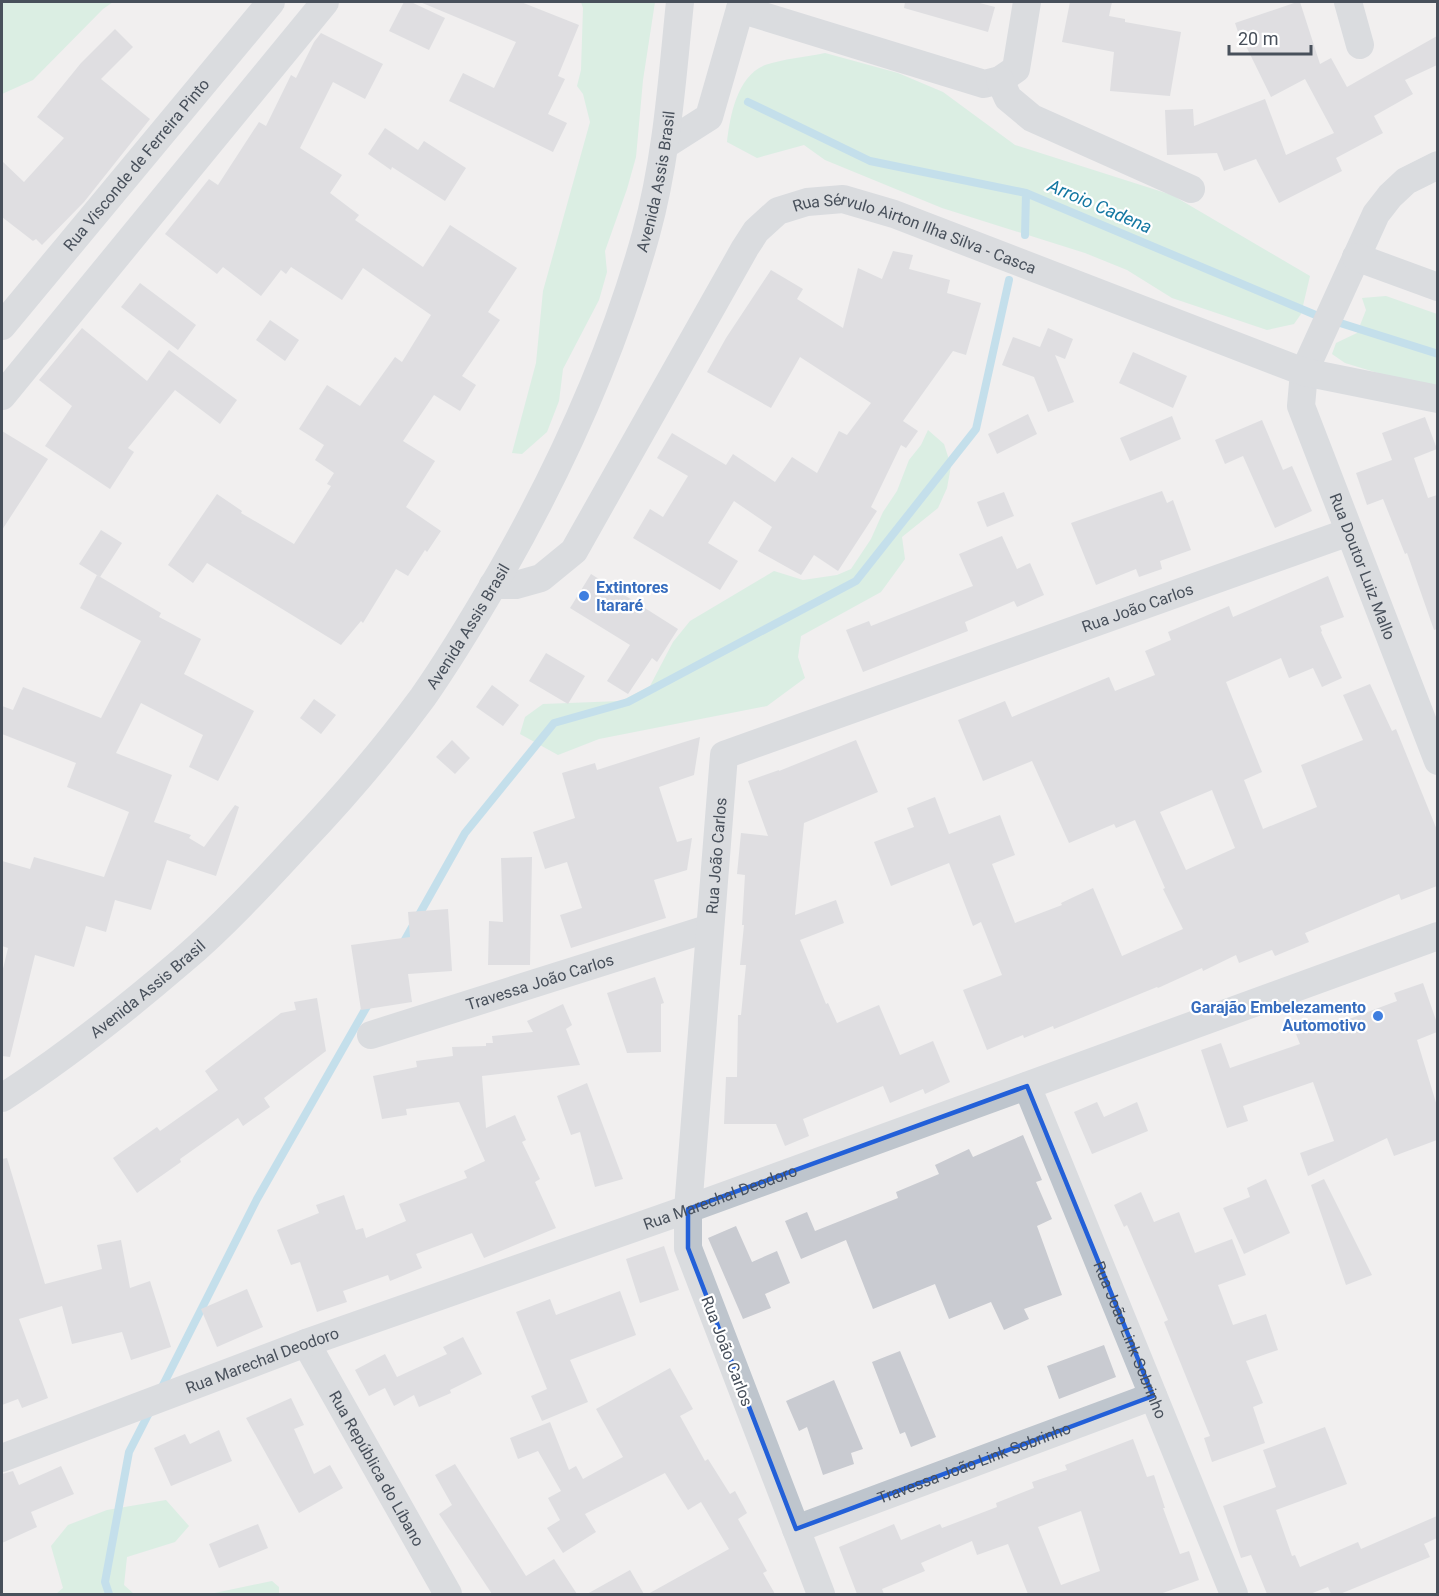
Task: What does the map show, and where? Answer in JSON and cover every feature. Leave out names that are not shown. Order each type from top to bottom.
[{"type":"street","name":"Rua Visconde de Ferreira Pinto","points":[[2,326],[271,2]]},
{"type":"street","points":[[6,382],[324,2]]},
{"type":"street","name":"Avenida Assis Brasil","points":[[2,1098],[88,1036],[185,958],[270,875],[369,766],[422,698],[450,657],[494,585],[539,503],[583,412],[627,297],[647,230],[665,145],[680,2]]},
{"type":"street","points":[[665,145],[710,117],[741,5],[984,84],[1000,80],[1016,69],[1027,2]]},
{"type":"street","points":[[1348,2],[1360,45]]},
{"type":"street","points":[[1000,80],[1008,98],[1032,118],[1191,189]]},
{"type":"street","name":"Rua Doutor Luiz Mallo","points":[[1437,165],[1406,182],[1390,196],[1376,214],[1308,364],[1301,406],[1437,761]]},
{"type":"street","name":"Rua Sérvulo Airton Ilha Silva - Casca","points":[[494,585],[516,585],[541,578],[574,551],[756,231],[778,211],[807,202],[843,199],[894,214],[1308,364],[1437,399]]},
{"type":"street","points":[[1356,257],[1437,287]]},
{"type":"street","name":"Rua João Carlos","points":[[821,1594],[687,1248],[688,1209],[724,755],[1349,532]]},
{"type":"street","name":"Travessa João Carlos","points":[[371,1035],[710,928]]},
{"type":"street","name":"Rua Marechal Deodoro","points":[[2,1458],[306,1343],[688,1209],[1437,936]]},
{"type":"street","name":"Rua João Link Sobrinho","points":[[1027,1086],[1234,1594]]},
{"type":"street","name":"Rua República do Líbano","points":[[306,1343],[448,1594]]},
{"type":"street","name":"Travessa João Link Sobrinho","points":[[796,1529],[1153,1396]]},
{"type":"highlighted area","points":[[1027,1086],[1153,1396],[796,1529],[688,1248],[688,1209]]},
{"type":"green space","points":[[2,2],[113,2],[103,9],[33,80],[2,94]]},
{"type":"green space","points":[[581,2],[655,2],[643,80],[636,157],[605,251],[607,272],[599,300],[563,369],[559,401],[547,432],[522,454],[512,453],[536,363],[543,291],[590,122],[583,94],[577,86],[581,70],[583,8]]},
{"type":"green space","points":[[825,53],[898,73],[943,92],[1015,145],[1172,195],[1310,276],[1301,314],[1294,324],[1267,330],[1172,298],[1127,270],[1085,253],[942,208],[825,160],[804,145],[757,158],[727,142],[733,109],[741,87],[755,70],[772,63]]},
{"type":"green space","points":[[1386,296],[1437,314],[1437,391],[1345,363],[1332,354],[1336,343],[1357,333],[1366,310],[1362,298]]},
{"type":"green space","points":[[928,430],[944,444],[951,466],[947,488],[938,508],[902,537],[905,559],[881,592],[801,636],[798,657],[805,678],[767,706],[599,739],[558,755],[520,734],[525,717],[543,704],[621,701],[650,686],[673,642],[690,621],[774,571],[803,580],[837,575],[851,569],[871,539],[883,512],[897,491],[909,460],[921,445]]},
{"type":"green space","points":[[166,1500],[189,1526],[175,1542],[127,1557],[124,1585],[134,1594],[56,1594],[63,1588],[51,1546],[68,1525],[107,1510]]},
{"type":"green space","points":[[272,1581],[279,1587],[279,1594],[210,1594]]},
{"type":"building","points":[[404,2],[411,2],[445,18],[429,50],[389,31]]},
{"type":"building","points":[[420,2],[521,2],[579,25],[558,76],[565,79],[548,114],[567,123],[553,152],[449,101],[463,73],[494,88],[516,42]]},
{"type":"building","points":[[905,2],[976,2],[995,7],[988,32],[904,8]]},
{"type":"building","points":[[1070,2],[1112,2],[1109,16],[1125,19],[1125,22],[1181,32],[1170,96],[1110,91],[1114,52],[1062,42]]},
{"type":"building","points":[[1300,2],[1320,64],[1331,58],[1347,87],[1437,36],[1437,65],[1405,80],[1413,94],[1374,116],[1383,133],[1336,158],[1342,171],[1279,203],[1256,159],[1224,171],[1217,153],[1167,155],[1165,110],[1193,109],[1194,126],[1265,99],[1286,155],[1334,133],[1305,79],[1271,97],[1246,46],[1243,47],[1235,23]]},
{"type":"building","points":[[115,29],[133,47],[101,79],[150,119],[84,202],[42,245],[36,239],[33,241],[2,217],[2,161],[24,182],[64,138],[37,117],[81,63]]},
{"type":"building","points":[[321,33],[383,64],[365,99],[333,82],[300,148],[342,175],[330,193],[359,215],[355,220],[423,267],[450,225],[517,268],[488,312],[500,320],[462,376],[476,385],[460,411],[434,395],[403,441],[435,461],[406,507],[441,531],[408,576],[396,569],[363,623],[361,621],[341,645],[207,563],[193,583],[168,565],[217,494],[242,511],[241,513],[294,544],[331,486],[327,484],[334,473],[315,460],[324,445],[299,429],[327,385],[360,406],[395,357],[402,362],[431,315],[363,268],[342,300],[291,267],[286,274],[281,270],[261,296],[223,267],[217,274],[165,234],[209,179],[218,185],[259,122],[266,126],[291,75],[296,78]]},
{"type":"building","points":[[385,128],[418,150],[424,141],[466,168],[445,201],[368,154]]},
{"type":"building","points":[[893,251],[913,255],[909,269],[950,280],[947,293],[981,303],[966,355],[953,351],[903,421],[918,431],[906,448],[901,445],[871,507],[877,511],[838,571],[814,555],[801,575],[758,551],[772,527],[734,501],[708,543],[738,561],[720,590],[633,538],[650,509],[663,517],[688,476],[657,458],[672,433],[726,465],[733,454],[775,482],[792,457],[817,473],[839,431],[847,435],[871,403],[800,357],[771,408],[707,372],[726,338],[771,270],[803,289],[797,299],[843,328],[858,268],[882,279]]},
{"type":"building","points":[[140,283],[196,325],[178,350],[121,307]]},
{"type":"building","points":[[270,320],[299,340],[285,361],[256,340]]},
{"type":"building","points":[[82,328],[147,381],[169,350],[237,400],[220,424],[175,390],[128,448],[134,452],[110,489],[45,446],[72,406],[39,380]]},
{"type":"building","points":[[1048,328],[1073,339],[1065,359],[1055,355],[1074,402],[1048,412],[1034,377],[1002,365],[1013,337],[1040,347]]},
{"type":"building","points":[[1133,352],[1187,376],[1173,408],[1119,383]]},
{"type":"building","points":[[1028,414],[1037,434],[997,454],[988,434]]},
{"type":"building","points":[[1172,416],[1181,439],[1130,461],[1120,438]]},
{"type":"building","points":[[1425,417],[1437,449],[1414,458],[1428,498],[1437,495],[1437,629],[1434,630],[1407,553],[1405,554],[1383,499],[1367,505],[1356,473],[1392,460],[1382,433]]},
{"type":"building","points":[[1262,420],[1283,470],[1292,466],[1312,511],[1275,528],[1243,456],[1225,464],[1215,440]]},
{"type":"building","points":[[2,431],[48,459],[2,530]]},
{"type":"building","points":[[1162,491],[1167,503],[1173,500],[1191,550],[1160,561],[1162,569],[1139,577],[1136,569],[1096,585],[1071,523]]},
{"type":"building","points":[[1004,492],[1014,516],[987,527],[977,502]]},
{"type":"building","points":[[101,530],[122,543],[100,577],[79,564]]},
{"type":"building","points":[[1002,536],[1017,569],[1030,563],[1044,595],[1017,607],[1014,601],[965,622],[968,631],[863,672],[846,630],[869,621],[871,626],[973,586],[959,554]]},
{"type":"building","points":[[591,574],[678,629],[657,662],[652,658],[628,694],[607,681],[630,645],[570,608]]},
{"type":"building","points":[[97,575],[161,613],[159,617],[201,639],[184,674],[254,711],[218,781],[189,767],[203,735],[141,703],[116,753],[172,775],[154,822],[191,835],[189,838],[204,847],[235,805],[239,807],[216,876],[167,860],[151,910],[115,900],[106,932],[86,926],[74,967],[35,955],[10,1057],[2,1056],[2,973],[8,948],[2,946],[2,861],[30,869],[34,857],[104,877],[129,812],[67,787],[76,763],[2,734],[2,706],[13,710],[23,687],[101,718],[141,641],[80,608]]},
{"type":"building","points":[[1328,576],[1344,617],[1320,626],[1342,678],[1322,687],[1313,668],[1289,678],[1281,658],[1226,682],[1262,772],[1244,780],[1263,829],[1317,807],[1301,765],[1363,740],[1343,695],[1370,684],[1392,731],[1396,729],[1437,830],[1437,886],[1401,900],[1399,894],[1305,933],[1309,942],[1275,956],[1272,950],[1239,963],[1236,955],[1203,971],[1202,968],[1054,1029],[1053,1026],[1024,1038],[1023,1035],[987,1050],[963,990],[1002,975],[981,922],[973,926],[949,863],[891,886],[874,842],[914,827],[907,808],[935,797],[949,834],[1000,815],[1015,855],[992,864],[1015,923],[1062,905],[1061,903],[1093,888],[1122,956],[1183,929],[1163,889],[1165,888],[1135,820],[1116,828],[1114,824],[1069,843],[1032,761],[983,781],[958,720],[1005,701],[1012,717],[1109,677],[1115,691],[1155,675],[1145,651],[1171,640],[1168,632],[1229,606],[1233,617]],"holes":[[[1212,790],[1235,848],[1186,870],[1160,812]]]},
{"type":"building","points":[[546,653],[585,676],[568,704],[529,681]]},
{"type":"building","points":[[492,685],[519,705],[503,726],[476,707]]},
{"type":"building","points":[[314,699],[336,715],[321,734],[300,718]]},
{"type":"building","points":[[700,737],[694,775],[659,787],[677,842],[692,838],[687,870],[654,880],[666,918],[571,948],[560,915],[582,908],[567,862],[545,869],[533,832],[575,818],[562,773],[595,763],[597,770]]},
{"type":"building","points":[[452,740],[470,758],[455,774],[436,757]]},
{"type":"building","points":[[856,740],[878,792],[804,823],[795,915],[836,900],[844,923],[800,940],[826,1004],[828,1003],[837,1023],[879,1005],[900,1055],[933,1041],[950,1082],[925,1094],[923,1089],[890,1103],[883,1086],[803,1119],[809,1136],[785,1146],[776,1124],[724,1124],[726,1077],[737,1077],[738,1015],[741,1015],[746,965],[740,965],[745,875],[737,874],[741,833],[768,836],[748,781]]},
{"type":"building","points":[[532,857],[530,965],[488,965],[489,921],[503,922],[501,858]]},
{"type":"building","points":[[448,909],[452,971],[408,974],[412,1002],[361,1010],[351,945],[410,937],[408,912]]},
{"type":"building","points":[[655,977],[664,1003],[661,1004],[661,1052],[627,1053],[607,993]]},
{"type":"building","points":[[1423,983],[1437,1023],[1437,1032],[1417,1040],[1437,1106],[1437,1140],[1394,1156],[1387,1138],[1308,1176],[1300,1153],[1334,1141],[1313,1082],[1243,1106],[1248,1121],[1227,1128],[1201,1050],[1221,1043],[1230,1068],[1300,1044],[1296,1034],[1340,1019],[1341,1022],[1397,1001],[1394,993]]},
{"type":"building","points":[[317,998],[326,1051],[264,1098],[270,1107],[243,1126],[238,1118],[137,1193],[113,1158],[157,1127],[160,1131],[218,1090],[205,1071],[281,1013],[296,1010],[294,1002]]},
{"type":"building","points":[[563,1004],[572,1025],[566,1029],[580,1065],[482,1076],[486,1128],[515,1115],[526,1140],[522,1142],[540,1179],[535,1182],[556,1228],[484,1258],[472,1233],[416,1254],[422,1268],[390,1281],[388,1275],[343,1291],[347,1302],[317,1312],[300,1262],[291,1265],[277,1230],[319,1213],[316,1205],[344,1195],[356,1230],[363,1228],[366,1238],[406,1221],[399,1204],[467,1178],[464,1171],[485,1161],[459,1102],[406,1109],[407,1115],[382,1119],[373,1076],[417,1067],[416,1061],[453,1056],[452,1047],[486,1046],[486,1043],[493,1043],[492,1036],[533,1032],[527,1021]]},
{"type":"building","points":[[587,1083],[623,1179],[595,1187],[580,1132],[571,1135],[557,1096]]},
{"type":"building","points":[[1097,1102],[1104,1117],[1137,1102],[1148,1131],[1092,1154],[1074,1112]]},
{"type":"building","points":[[1023,1135],[1042,1180],[1036,1182],[1052,1219],[1037,1226],[1062,1295],[1024,1309],[1029,1319],[1004,1330],[991,1302],[949,1319],[935,1284],[873,1309],[846,1240],[801,1259],[785,1221],[807,1212],[815,1231],[898,1198],[896,1192],[939,1174],[935,1165],[969,1149],[973,1157]]},
{"type":"building","points":[[7,1158],[45,1284],[102,1269],[97,1245],[121,1240],[130,1288],[150,1281],[171,1347],[131,1360],[122,1332],[72,1344],[62,1306],[19,1319],[48,1398],[22,1408],[18,1399],[2,1405],[2,1159]]},
{"type":"building","points":[[1266,1179],[1290,1233],[1244,1254],[1223,1208],[1250,1197],[1247,1188]]},
{"type":"building","points":[[1324,1179],[1372,1275],[1346,1285],[1311,1185]]},
{"type":"building","points":[[1141,1192],[1154,1222],[1179,1212],[1195,1253],[1232,1239],[1246,1275],[1218,1285],[1233,1325],[1266,1314],[1278,1350],[1246,1361],[1263,1403],[1253,1407],[1265,1443],[1212,1462],[1204,1438],[1210,1436],[1164,1322],[1168,1320],[1127,1225],[1124,1227],[1114,1205]]},
{"type":"building","points":[[736,1226],[752,1262],[777,1251],[790,1283],[765,1294],[771,1308],[743,1319],[708,1238]]},
{"type":"building","points":[[664,1246],[679,1290],[640,1303],[626,1259]]},
{"type":"building","points":[[247,1289],[263,1327],[217,1347],[201,1309]]},
{"type":"building","points":[[620,1291],[636,1335],[570,1360],[588,1402],[542,1421],[531,1396],[547,1389],[516,1312],[550,1299],[556,1315]]},
{"type":"building","points":[[463,1337],[482,1374],[450,1390],[451,1393],[419,1407],[414,1395],[394,1406],[385,1388],[369,1396],[355,1370],[385,1354],[397,1377],[447,1354],[443,1347]]},
{"type":"building","points":[[1104,1345],[1116,1377],[1059,1399],[1047,1366]]},
{"type":"building","points":[[900,1351],[936,1437],[911,1447],[905,1432],[900,1434],[872,1362]]},
{"type":"building","points":[[670,1368],[693,1409],[680,1416],[705,1461],[708,1459],[730,1494],[735,1491],[747,1513],[738,1519],[767,1571],[763,1573],[775,1594],[648,1594],[729,1549],[701,1502],[688,1510],[665,1473],[585,1514],[596,1532],[563,1553],[547,1528],[560,1520],[548,1498],[561,1491],[538,1451],[518,1459],[510,1438],[550,1422],[569,1470],[576,1466],[583,1479],[623,1457],[596,1409]]},
{"type":"building","points":[[834,1380],[863,1449],[851,1453],[854,1464],[823,1475],[807,1427],[799,1431],[786,1401]]},
{"type":"building","points":[[291,1398],[304,1425],[294,1429],[314,1474],[330,1465],[343,1488],[299,1513],[246,1418]]},
{"type":"building","points":[[1325,1427],[1347,1484],[1276,1510],[1292,1556],[1295,1555],[1300,1567],[1358,1542],[1361,1549],[1437,1516],[1437,1538],[1424,1544],[1430,1557],[1340,1594],[1331,1594],[1328,1587],[1310,1594],[1267,1594],[1251,1555],[1241,1558],[1223,1506],[1276,1487],[1263,1450]]},
{"type":"building","points":[[219,1430],[232,1461],[171,1486],[154,1448],[185,1434],[190,1444]]},
{"type":"building","points":[[1133,1439],[1147,1477],[1154,1475],[1180,1554],[1189,1551],[1199,1580],[1160,1594],[1028,1594],[1008,1544],[977,1555],[972,1541],[921,1563],[925,1571],[882,1589],[884,1594],[857,1594],[839,1547],[894,1524],[901,1540],[940,1524],[942,1528],[997,1507],[996,1503],[1034,1488],[1032,1482],[1067,1470],[1065,1465]],"holes":[[[1081,1511],[1100,1571],[1061,1585],[1038,1527]]]},
{"type":"building","points":[[455,1464],[526,1576],[554,1559],[577,1594],[492,1594],[439,1514],[452,1505],[435,1475]]},
{"type":"building","points":[[61,1466],[74,1494],[31,1512],[37,1527],[2,1543],[2,1474],[13,1471],[19,1485]]},
{"type":"building","points":[[258,1524],[268,1548],[219,1568],[209,1544]]},
{"type":"building","points":[[630,1570],[644,1594],[587,1594]]},
{"type":"waterway","name":"Arroio Cadena","points":[[748,102],[870,161],[1026,193],[1318,316],[1438,354]]},
{"type":"waterway","points":[[1025,235],[1026,193]]},
{"type":"waterway","points":[[402,945],[465,833],[554,723],[628,702],[856,581],[976,429],[1009,280]]},
{"type":"waterway","points":[[160,1391],[257,1199],[370,1001]]},
{"type":"waterway","points":[[109,1594],[105,1582],[129,1452],[150,1411]]},
{"type":"place","name":"Extintores Itararé","points":[[584,596]]},
{"type":"place","name":"Garajão Embelezamento Automotivo","points":[[1378,1016]]}]
